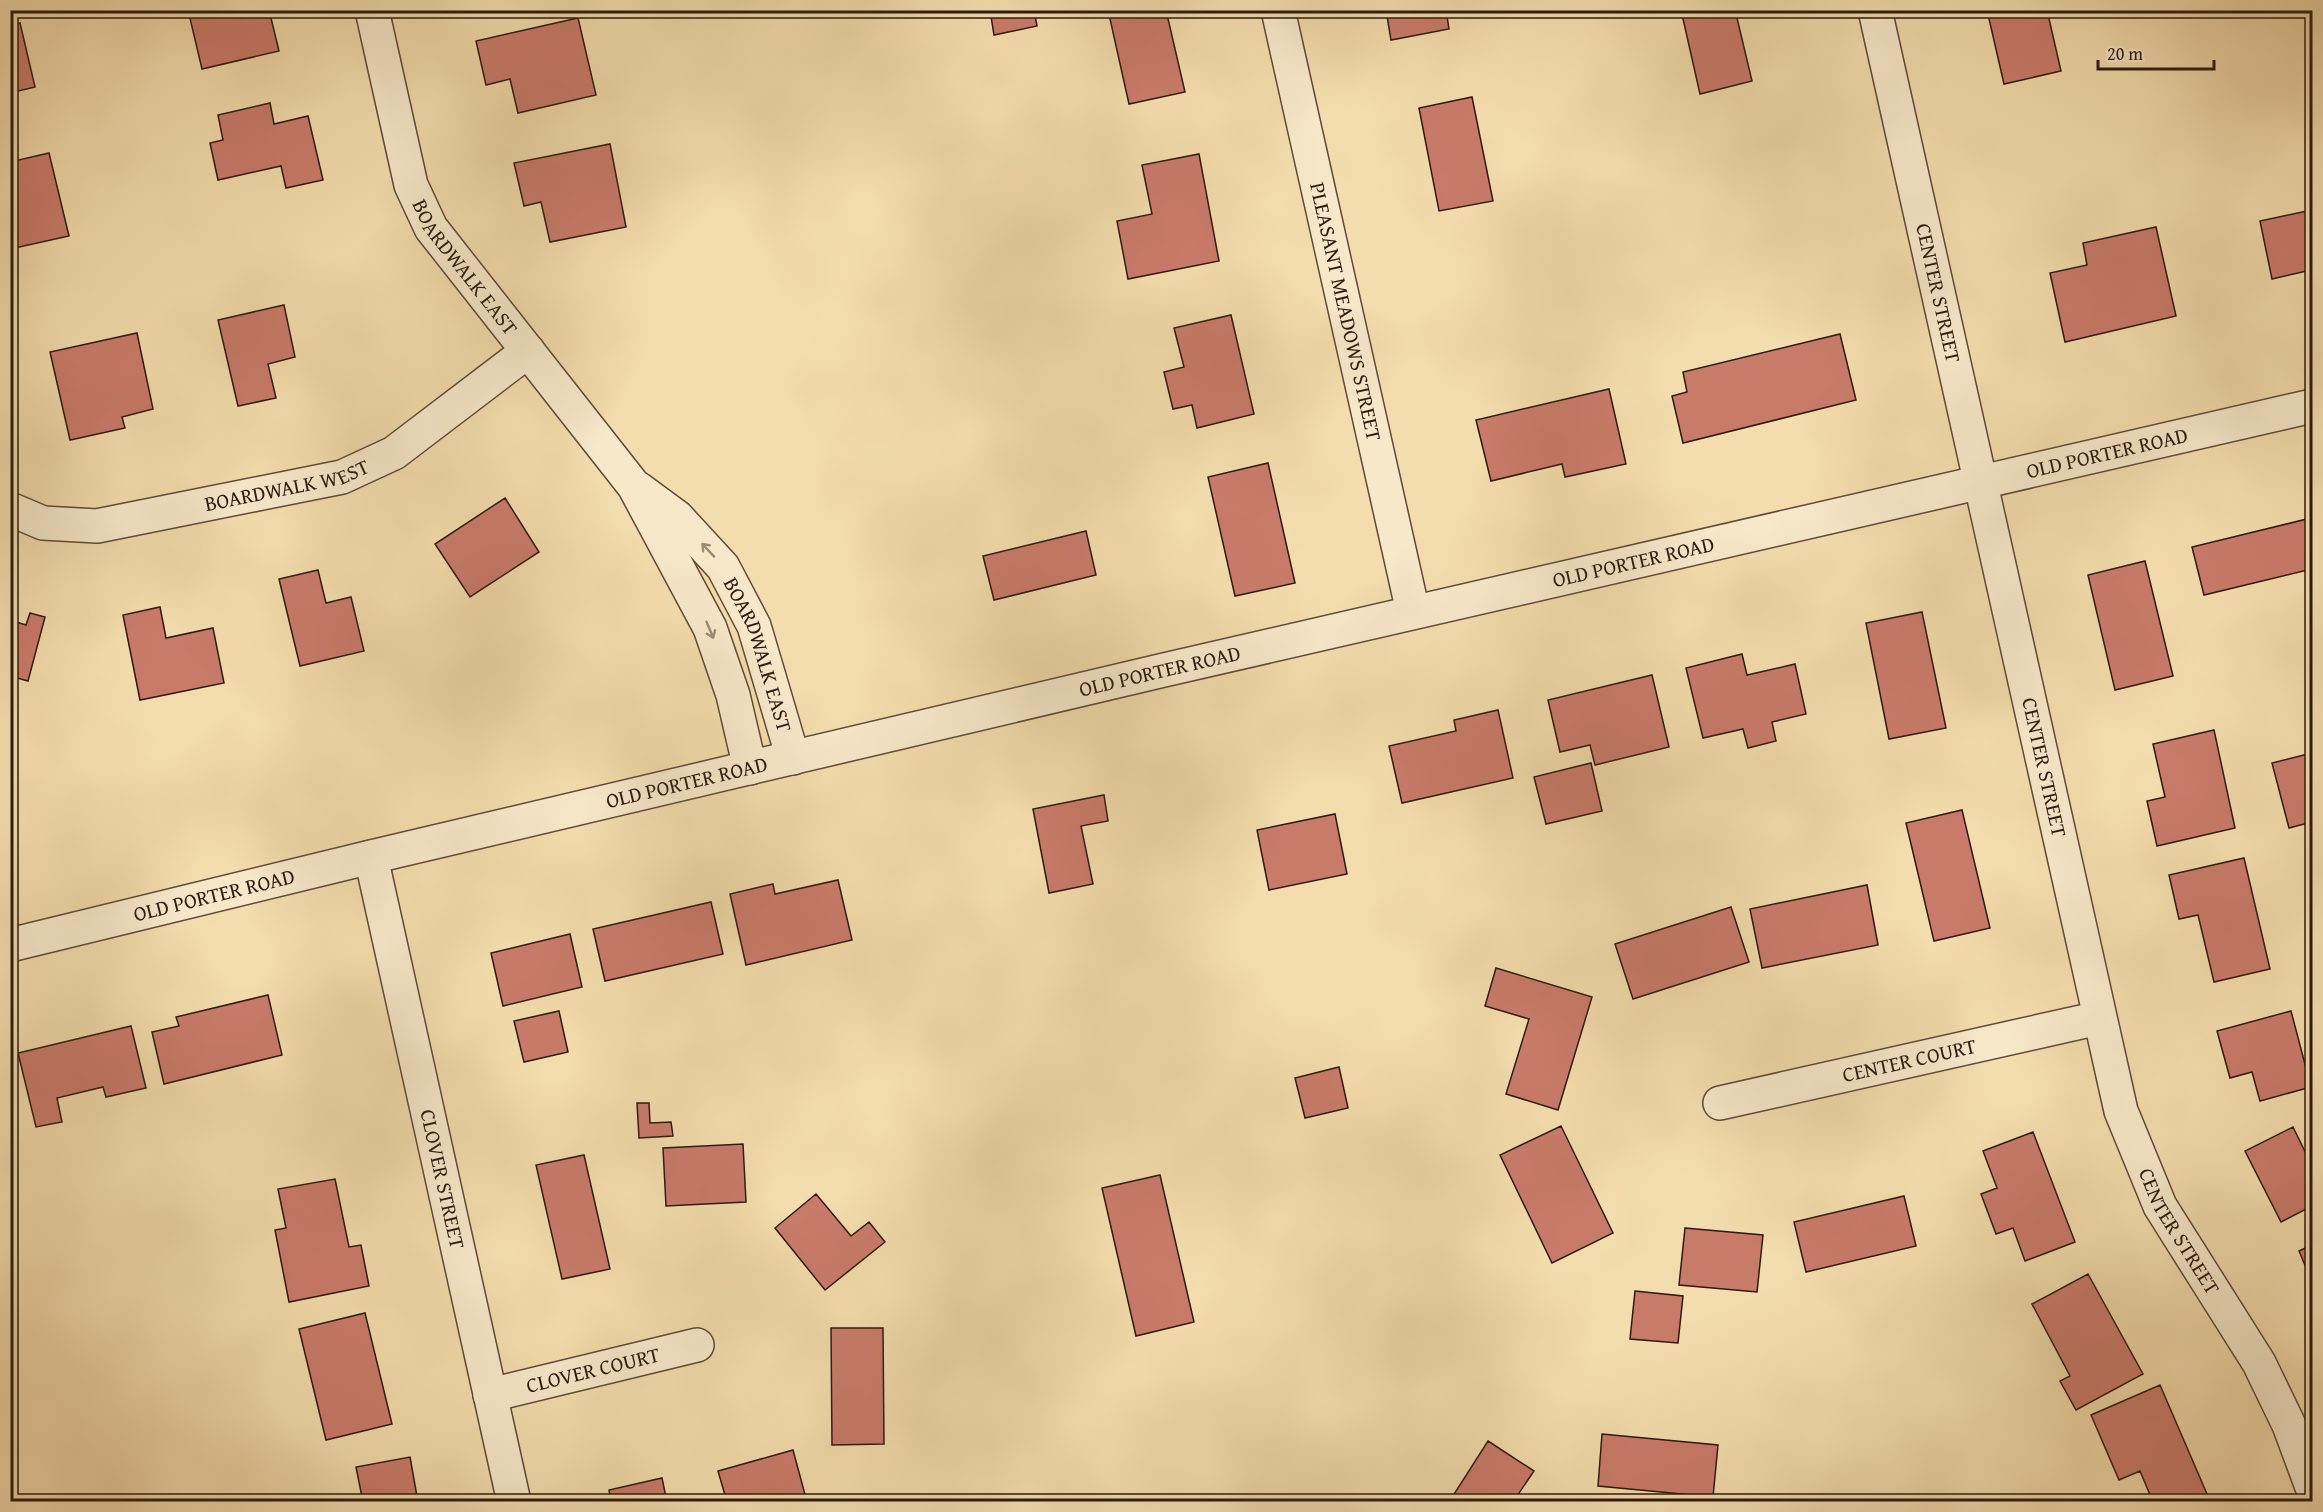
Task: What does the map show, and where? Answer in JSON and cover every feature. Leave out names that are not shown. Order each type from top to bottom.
[{"type":"street","name":"BOARDWALK EAST","points":[[372,10],[411,185],[431,228],[634,486],[710,628],[733,695],[750,768]]},
{"type":"street","name":"PLEASANT MEADOWS STREET","points":[[1278,10],[1413,612]]},
{"type":"street","name":"CENTER STREET","points":[[1875,10],[2098,1018],[2121,1112],[2160,1206],[2259,1363],[2289,1425],[2313,1487]]},
{"type":"street","name":"BOARDWALK WEST","points":[[10,509],[42,523],[97,526],[342,477],[394,453],[528,351]]},
{"type":"street","name":"OLD PORTER ROAD","points":[[10,945],[371,857],[1413,612],[2313,406]]},
{"type":"street","name":"BOARDWALK EAST","points":[[634,486],[677,517],[723,567],[754,626],[793,758]]},
{"type":"street","name":"CLOVER STREET","points":[[371,857],[514,1502]]},
{"type":"street","name":"CENTER COURT","points":[[1720,1103],[2098,1018]]},
{"type":"street","name":"CLOVER COURT","points":[[490,1395],[697,1344]]},
{"type":"building","points":[[188,10],[285,10],[270,14],[279,51],[202,69]]},
{"type":"building","points":[[990,10],[1034,10],[1037,26],[994,35]]},
{"type":"building","points":[[1108,10],[1166,10],[1185,92],[1129,104]]},
{"type":"building","points":[[1386,10],[1446,10],[1449,29],[1391,40]]},
{"type":"building","points":[[1681,10],[1753,10],[1753,14],[1737,18],[1752,81],[1700,94]]},
{"type":"building","points":[[1987,10],[2047,10],[2061,71],[2004,84]]},
{"type":"building","points":[[578,18],[596,95],[518,113],[510,79],[486,85],[476,41]]},
{"type":"building","points":[[20,23],[35,87],[10,93],[10,25]]},
{"type":"building","points":[[1472,97],[1493,201],[1439,211],[1419,108]]},
{"type":"building","points":[[270,103],[274,124],[308,116],[323,180],[286,188],[281,166],[218,180],[210,143],[223,140],[218,115]]},
{"type":"building","points":[[610,144],[626,227],[550,242],[541,202],[524,206],[514,163]]},
{"type":"building","points":[[49,153],[69,236],[10,249],[10,162]]},
{"type":"building","points":[[1199,154],[1219,261],[1128,279],[1117,221],[1152,214],[1142,165]]},
{"type":"building","points":[[2312,210],[2312,277],[2311,270],[2272,279],[2260,221]]},
{"type":"building","points":[[2156,227],[2176,316],[2065,342],[2050,273],[2087,265],[2083,243]]},
{"type":"building","points":[[284,305],[295,357],[268,364],[276,398],[238,406],[218,320]]},
{"type":"building","points":[[1231,315],[1254,414],[1197,428],[1192,405],[1173,409],[1164,372],[1184,367],[1174,328]]},
{"type":"building","points":[[137,333],[153,409],[122,417],[125,428],[70,440],[50,352]]},
{"type":"building","points":[[1840,334],[1856,400],[1683,443],[1672,396],[1687,392],[1683,372]]},
{"type":"building","points":[[1609,389],[1626,464],[1565,477],[1562,464],[1491,481],[1476,420]]},
{"type":"building","points":[[1268,463],[1295,583],[1235,596],[1208,477]]},
{"type":"building","points":[[505,498],[539,552],[470,597],[435,544]]},
{"type":"building","points":[[2307,519],[2312,541],[2312,569],[2204,595],[2192,547]]},
{"type":"building","points":[[1086,531],[1096,575],[994,600],[983,556]]},
{"type":"building","points":[[2145,561],[2173,676],[2115,690],[2088,575]]},
{"type":"building","points":[[318,570],[326,603],[351,597],[364,651],[300,666],[279,579]]},
{"type":"building","points":[[160,607],[166,638],[213,628],[224,683],[140,700],[123,615]]},
{"type":"building","points":[[1922,612],[1946,728],[1889,739],[1866,623]]},
{"type":"building","points":[[30,613],[45,617],[28,681],[10,676],[10,620],[26,625]]},
{"type":"building","points":[[1742,654],[1747,675],[1795,664],[1806,714],[1772,722],[1776,741],[1748,748],[1743,729],[1703,738],[1686,668]]},
{"type":"building","points":[[1652,675],[1669,747],[1595,765],[1590,745],[1560,752],[1548,700]]},
{"type":"building","points":[[1498,710],[1513,778],[1402,803],[1389,746],[1456,731],[1454,720]]},
{"type":"building","points":[[2214,730],[2235,828],[2157,846],[2147,801],[2165,797],[2153,744]]},
{"type":"building","points":[[2312,753],[2312,822],[2289,828],[2272,763]]},
{"type":"building","points":[[1591,763],[1602,811],[1546,824],[1534,777]]},
{"type":"building","points":[[1104,795],[1108,821],[1081,826],[1093,884],[1049,893],[1033,809]]},
{"type":"building","points":[[1962,810],[1990,928],[1934,941],[1906,823]]},
{"type":"building","points":[[1335,814],[1347,874],[1269,890],[1257,830]]},
{"type":"building","points":[[2244,858],[2270,969],[2214,982],[2198,915],[2179,919],[2169,875]]},
{"type":"building","points":[[838,880],[852,940],[746,965],[730,894],[773,884],[775,894]]},
{"type":"building","points":[[1867,885],[1878,945],[1762,968],[1750,909]]},
{"type":"building","points":[[711,902],[723,954],[605,981],[593,929]]},
{"type":"building","points":[[1731,907],[1749,962],[1633,999],[1615,944]]},
{"type":"building","points":[[570,934],[582,987],[503,1006],[491,953]]},
{"type":"building","points":[[1496,968],[1592,997],[1558,1110],[1506,1094],[1529,1019],[1485,1006]]},
{"type":"building","points":[[268,995],[282,1055],[164,1084],[152,1032],[179,1026],[176,1017]]},
{"type":"building","points":[[559,1011],[568,1052],[524,1062],[514,1021]]},
{"type":"building","points":[[2291,1011],[2311,1087],[2260,1101],[2252,1072],[2230,1078],[2217,1031]]},
{"type":"building","points":[[131,1026],[146,1088],[106,1097],[103,1087],[57,1098],[62,1122],[36,1127],[18,1053]]},
{"type":"building","points":[[1339,1067],[1348,1108],[1305,1118],[1295,1078]]},
{"type":"building","points":[[637,1103],[649,1103],[650,1123],[671,1122],[673,1136],[639,1138]]},
{"type":"building","points":[[1561,1126],[1613,1233],[1552,1263],[1500,1155]]},
{"type":"building","points":[[2293,1127],[2312,1166],[2312,1206],[2281,1222],[2245,1151]]},
{"type":"building","points":[[2033,1132],[2075,1242],[2025,1261],[2013,1228],[1996,1234],[1981,1194],[1997,1188],[1983,1151]]},
{"type":"building","points":[[743,1144],[746,1202],[666,1206],[663,1148]]},
{"type":"building","points":[[584,1155],[610,1269],[562,1279],[536,1165]]},
{"type":"building","points":[[1160,1175],[1194,1322],[1136,1336],[1102,1188]]},
{"type":"building","points":[[335,1179],[349,1247],[361,1245],[369,1286],[289,1302],[275,1230],[286,1228],[278,1189]]},
{"type":"building","points":[[816,1194],[851,1236],[869,1222],[885,1242],[825,1290],[775,1228]]},
{"type":"building","points":[[1904,1196],[1916,1246],[1806,1272],[1794,1222]]},
{"type":"building","points":[[1685,1228],[1763,1235],[1757,1292],[1679,1285]]},
{"type":"building","points":[[2312,1245],[2312,1282],[2299,1251]]},
{"type":"building","points":[[2088,1274],[2143,1374],[2076,1410],[2060,1381],[2070,1376],[2032,1304]]},
{"type":"building","points":[[1635,1291],[1683,1296],[1678,1343],[1630,1339]]},
{"type":"building","points":[[365,1313],[392,1424],[326,1440],[299,1329]]},
{"type":"building","points":[[831,1328],[883,1328],[884,1444],[832,1445]]},
{"type":"building","points":[[2160,1385],[2207,1494],[2190,1502],[2153,1502],[2140,1471],[2119,1480],[2091,1415]]},
{"type":"building","points":[[1602,1434],[1718,1445],[1713,1497],[1598,1486]]},
{"type":"building","points":[[1488,1441],[1534,1471],[1517,1496],[1526,1502],[1449,1502]]},
{"type":"building","points":[[793,1450],[807,1502],[727,1502],[718,1471]]},
{"type":"building","points":[[410,1457],[418,1502],[363,1502],[356,1467]]},
{"type":"building","points":[[662,1478],[667,1502],[611,1502],[609,1490]]}]
